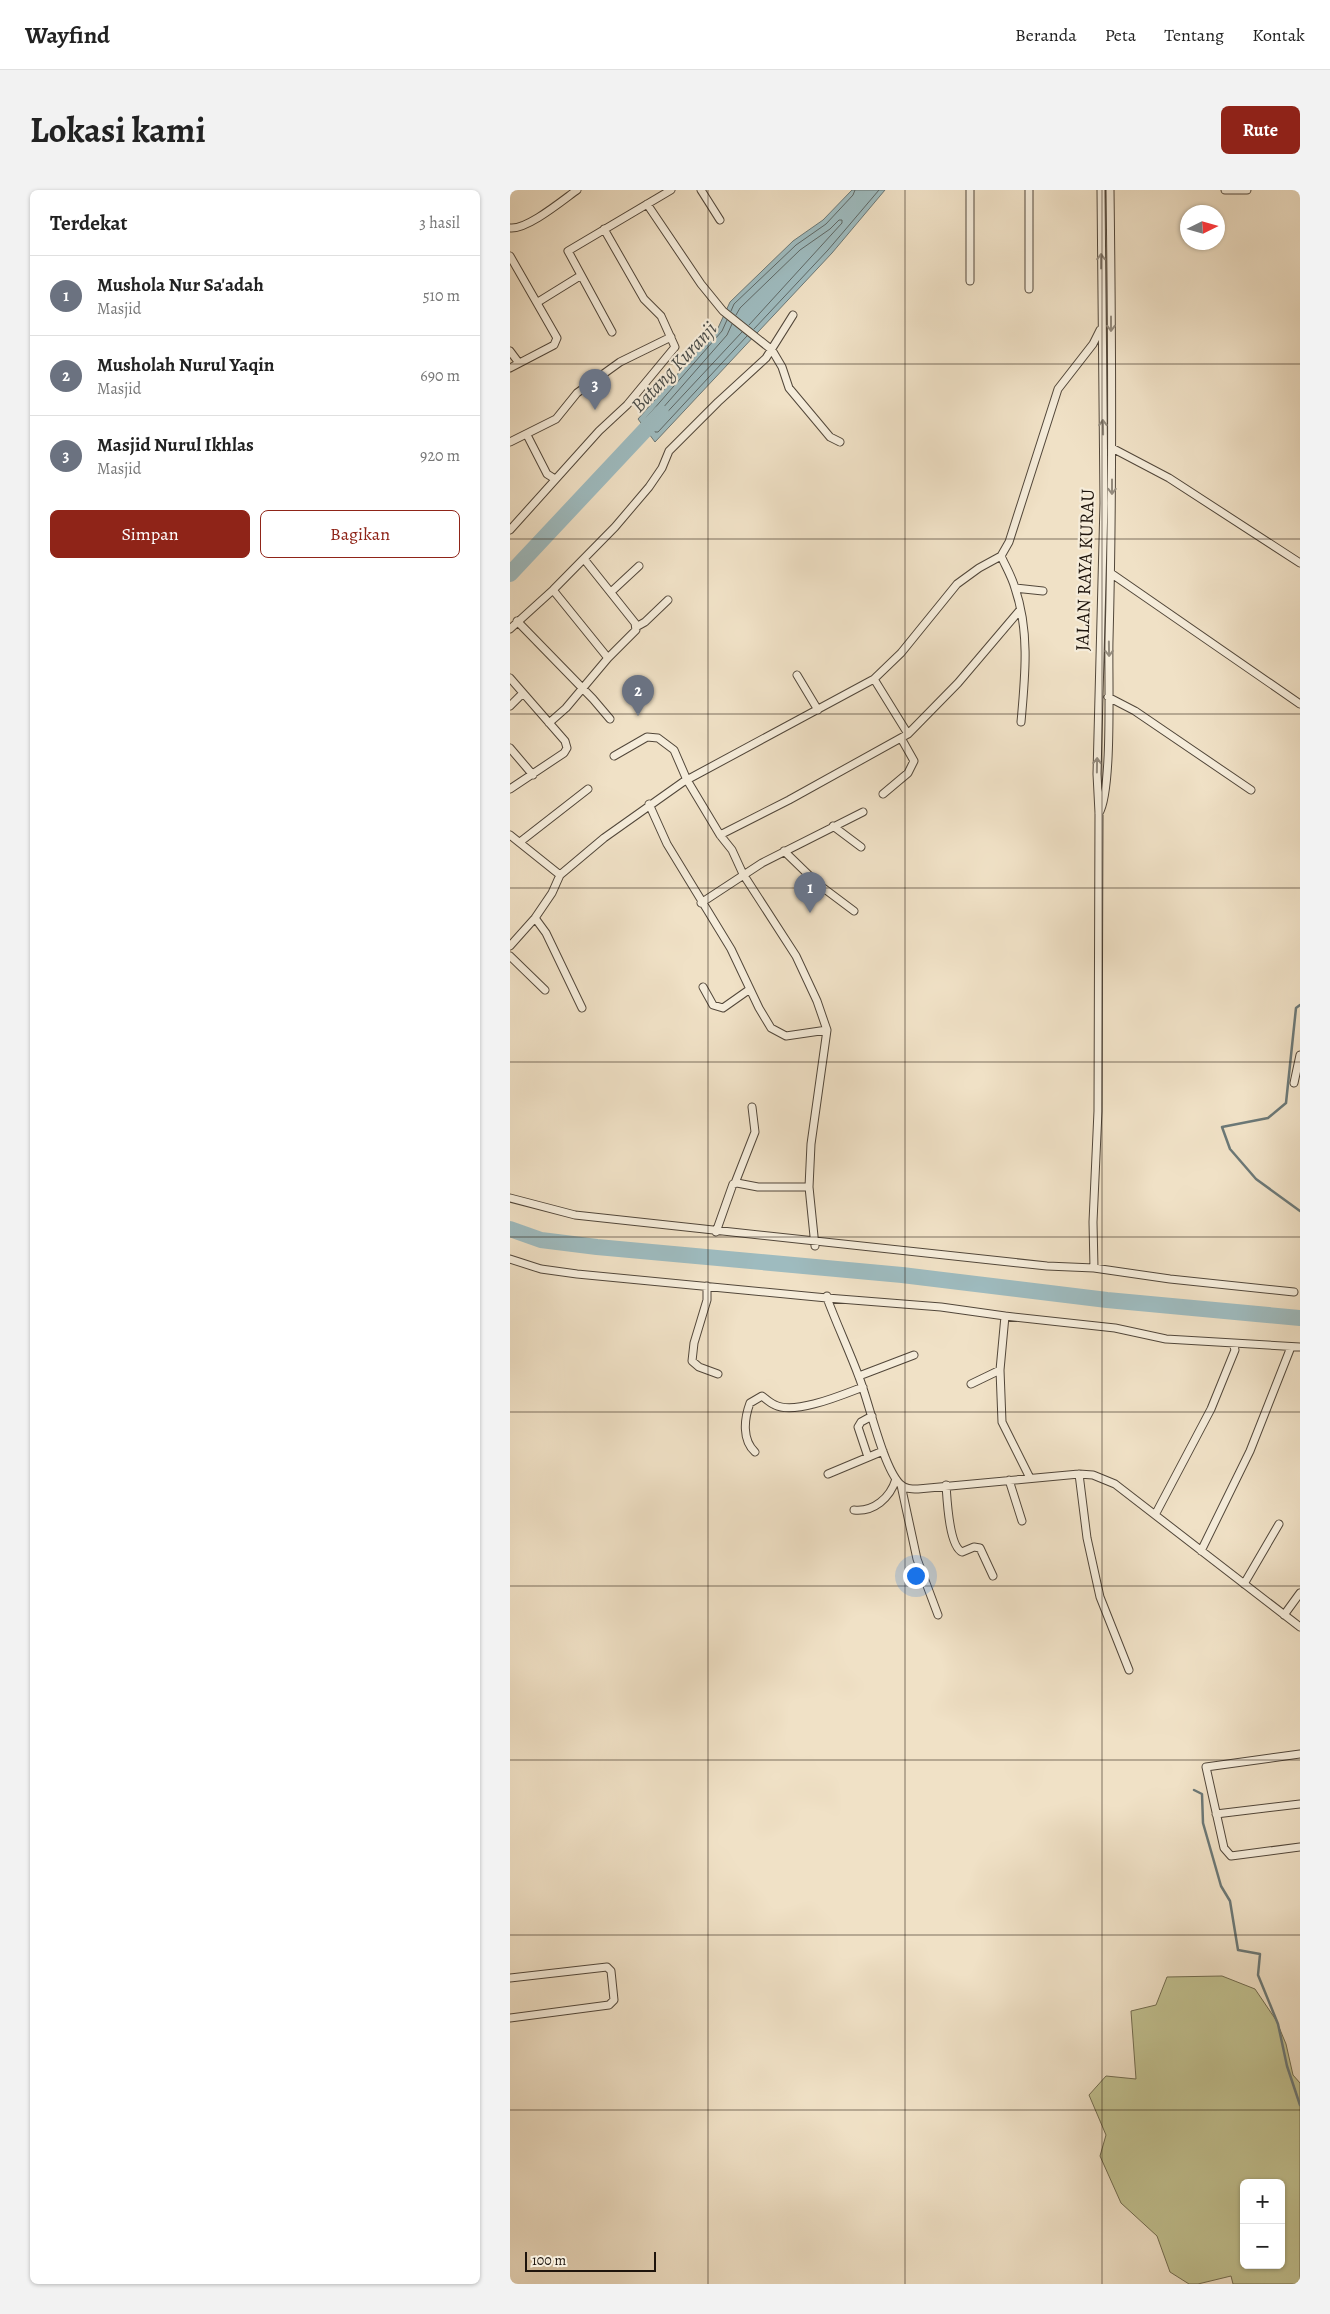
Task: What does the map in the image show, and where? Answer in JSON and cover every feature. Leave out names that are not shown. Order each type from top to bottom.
[{"type":"street","points":[[510,228],[518,228],[540,217],[577,190]]},
{"type":"street","points":[[612,332],[568,251],[671,190]]},
{"type":"street","points":[[701,190],[720,220]]},
{"type":"street","points":[[970,190],[970,281]]},
{"type":"street","points":[[1029,190],[1029,289]]},
{"type":"street","name":"JALAN RAYA KURAU","points":[[1099,813],[1097,764],[1104,503],[1101,190]]},
{"type":"street","points":[[1094,1268],[1093,1222],[1098,1111],[1099,813],[1103,807],[1106,792],[1112,574],[1110,190]]},
{"type":"street","points":[[1225,190],[1247,190]]},
{"type":"street","points":[[647,204],[701,284],[724,311],[770,348],[782,367],[790,388],[830,437],[840,442]]},
{"type":"street","points":[[510,530],[599,431],[627,405],[672,353],[675,345],[661,316],[644,299],[604,229]]},
{"type":"street","points":[[510,256],[538,302],[557,341],[554,345],[510,368]]},
{"type":"street","points":[[538,302],[580,276]]},
{"type":"street","points":[[510,629],[554,590],[615,527],[649,488],[662,468],[669,451],[766,358],[770,348],[793,315]]},
{"type":"street","points":[[510,946],[535,918],[552,893],[560,875],[604,838],[649,804],[687,780],[874,679],[901,653],[957,584],[978,568],[1001,556],[1012,535],[1058,389],[1093,344],[1102,327]]},
{"type":"street","points":[[510,442],[556,419],[577,393],[620,362],[671,337]]},
{"type":"street","points":[[510,351],[519,363]]},
{"type":"street","points":[[527,435],[547,474],[555,480]]},
{"type":"street","points":[[1112,448],[1169,478],[1300,563]]},
{"type":"street","points":[[1001,556],[1015,588],[1020,610],[1026,658],[1021,722]]},
{"type":"street","points":[[584,559],[636,627]]},
{"type":"street","points":[[610,592],[639,566]]},
{"type":"street","points":[[1112,574],[1300,704]]},
{"type":"street","points":[[1015,588],[1043,592]]},
{"type":"street","points":[[554,590],[608,658]]},
{"type":"street","points":[[550,723],[583,690],[608,658],[634,634],[636,627],[646,622],[668,600]]},
{"type":"street","points":[[720,835],[789,800],[904,736],[958,683],[1020,610]]},
{"type":"street","points":[[517,621],[610,719]]},
{"type":"street","points":[[797,675],[818,710]]},
{"type":"street","points":[[510,678],[565,741],[567,748],[564,753],[510,789]]},
{"type":"street","points":[[874,679],[904,736],[914,761],[908,773],[883,794]]},
{"type":"street","points":[[510,706],[522,693]]},
{"type":"street","points":[[1108,697],[1135,711],[1251,790]]},
{"type":"street","points":[[614,756],[642,739],[653,736],[674,750],[687,780],[720,835],[732,850],[743,874],[796,956],[817,1001],[827,1030],[811,1144],[809,1187],[814,1243]]},
{"type":"street","points":[[510,748],[533,775]]},
{"type":"street","points":[[520,842],[588,789]]},
{"type":"street","points":[[649,804],[667,844],[701,903],[731,949],[766,1021],[776,1032],[786,1036],[827,1030]]},
{"type":"street","points":[[701,903],[743,874],[784,851],[863,812]]},
{"type":"street","points":[[833,826],[861,847]]},
{"type":"street","points":[[510,835],[560,875]]},
{"type":"street","points":[[784,851],[818,884],[854,911]]},
{"type":"street","points":[[535,918],[546,933],[582,1008]]},
{"type":"street","points":[[510,956],[545,990]]},
{"type":"street","points":[[703,987],[713,1005],[723,1008],[750,988]]},
{"type":"street","points":[[1294,1083],[1300,1055]]},
{"type":"street","points":[[716,1232],[731,1186],[735,1183],[755,1132],[752,1107]]},
{"type":"street","points":[[735,1183],[758,1187],[809,1187]]},
{"type":"street","points":[[510,1198],[575,1215],[716,1232],[1047,1266],[1094,1268],[1170,1279],[1294,1292]]},
{"type":"street","points":[[510,1259],[541,1269],[577,1274],[941,1307],[1115,1328],[1166,1339],[1300,1347]]},
{"type":"street","points":[[707,1286],[705,1307],[694,1343],[692,1361],[699,1367],[718,1374]]},
{"type":"street","points":[[827,1296],[840,1335],[859,1376],[883,1451],[898,1482],[917,1558],[938,1615]]},
{"type":"street","points":[[1005,1316],[1000,1370],[1002,1422],[1030,1478]]},
{"type":"street","points":[[1156,1515],[1211,1409],[1235,1350],[1233,1343]]},
{"type":"street","points":[[1201,1551],[1250,1451],[1291,1347]]},
{"type":"street","points":[[859,1376],[914,1355]]},
{"type":"street","points":[[971,1384],[1000,1370]]},
{"type":"street","points":[[755,1452],[746,1441],[746,1418],[750,1403],[762,1396],[776,1406],[801,1407],[818,1404],[863,1388]]},
{"type":"street","points":[[868,1457],[858,1427],[861,1422],[872,1416]]},
{"type":"street","points":[[828,1474],[883,1451]]},
{"type":"street","points":[[1079,1474],[1087,1538],[1100,1597],[1129,1670]]},
{"type":"street","points":[[898,1482],[908,1489],[946,1484],[1079,1474],[1093,1476],[1115,1484],[1300,1627]]},
{"type":"street","points":[[1009,1480],[1022,1521]]},
{"type":"street","points":[[854,1510],[864,1511],[879,1504],[898,1482]]},
{"type":"street","points":[[946,1484],[949,1520],[958,1549],[962,1552],[974,1547],[980,1548],[993,1576]]},
{"type":"street","points":[[1244,1584],[1279,1524]]},
{"type":"street","points":[[1284,1615],[1300,1593]]},
{"type":"street","points":[[1300,1754],[1206,1767],[1224,1848],[1231,1856],[1300,1847]]},
{"type":"street","points":[[1216,1814],[1300,1804]]},
{"type":"street","points":[[510,1978],[607,1967],[611,1971],[614,2000],[609,2005],[510,2018]]},
{"type":"green space","points":[[1222,1976],[1255,1989],[1276,2020],[1286,2044],[1293,2075],[1300,2083],[1300,2284],[1233,2284],[1231,2276],[1198,2284],[1189,2284],[1170,2272],[1157,2236],[1121,2203],[1100,2156],[1106,2135],[1089,2095],[1106,2076],[1136,2079],[1131,2011],[1156,2005],[1167,1977]]},
{"type":"water","points":[[852,190],[885,190],[832,253],[655,442],[638,419],[718,328],[730,302],[793,241],[823,220]]},
{"type":"waterway","name":"Batang Kuranji","points":[[510,574],[661,413]]},
{"type":"waterway","points":[[1300,1005],[1296,1008],[1286,1103],[1268,1118],[1222,1127],[1230,1149],[1256,1179],[1300,1211]]},
{"type":"waterway","points":[[510,1229],[541,1240],[597,1247],[902,1275],[1107,1300],[1300,1318]]},
{"type":"waterway","points":[[1194,1790],[1202,1794],[1203,1823],[1221,1886],[1230,1901],[1238,1950],[1260,1954],[1258,1975],[1278,2024],[1287,2066],[1300,2105]]},
{"type":"place","name":"Masjid Nurul Ikhlas","points":[[595,410]]},
{"type":"place","name":"Musholah Nurul Yaqin","points":[[638,716]]},
{"type":"place","name":"Mushola Nur Sa'adah","points":[[810,913]]}]
